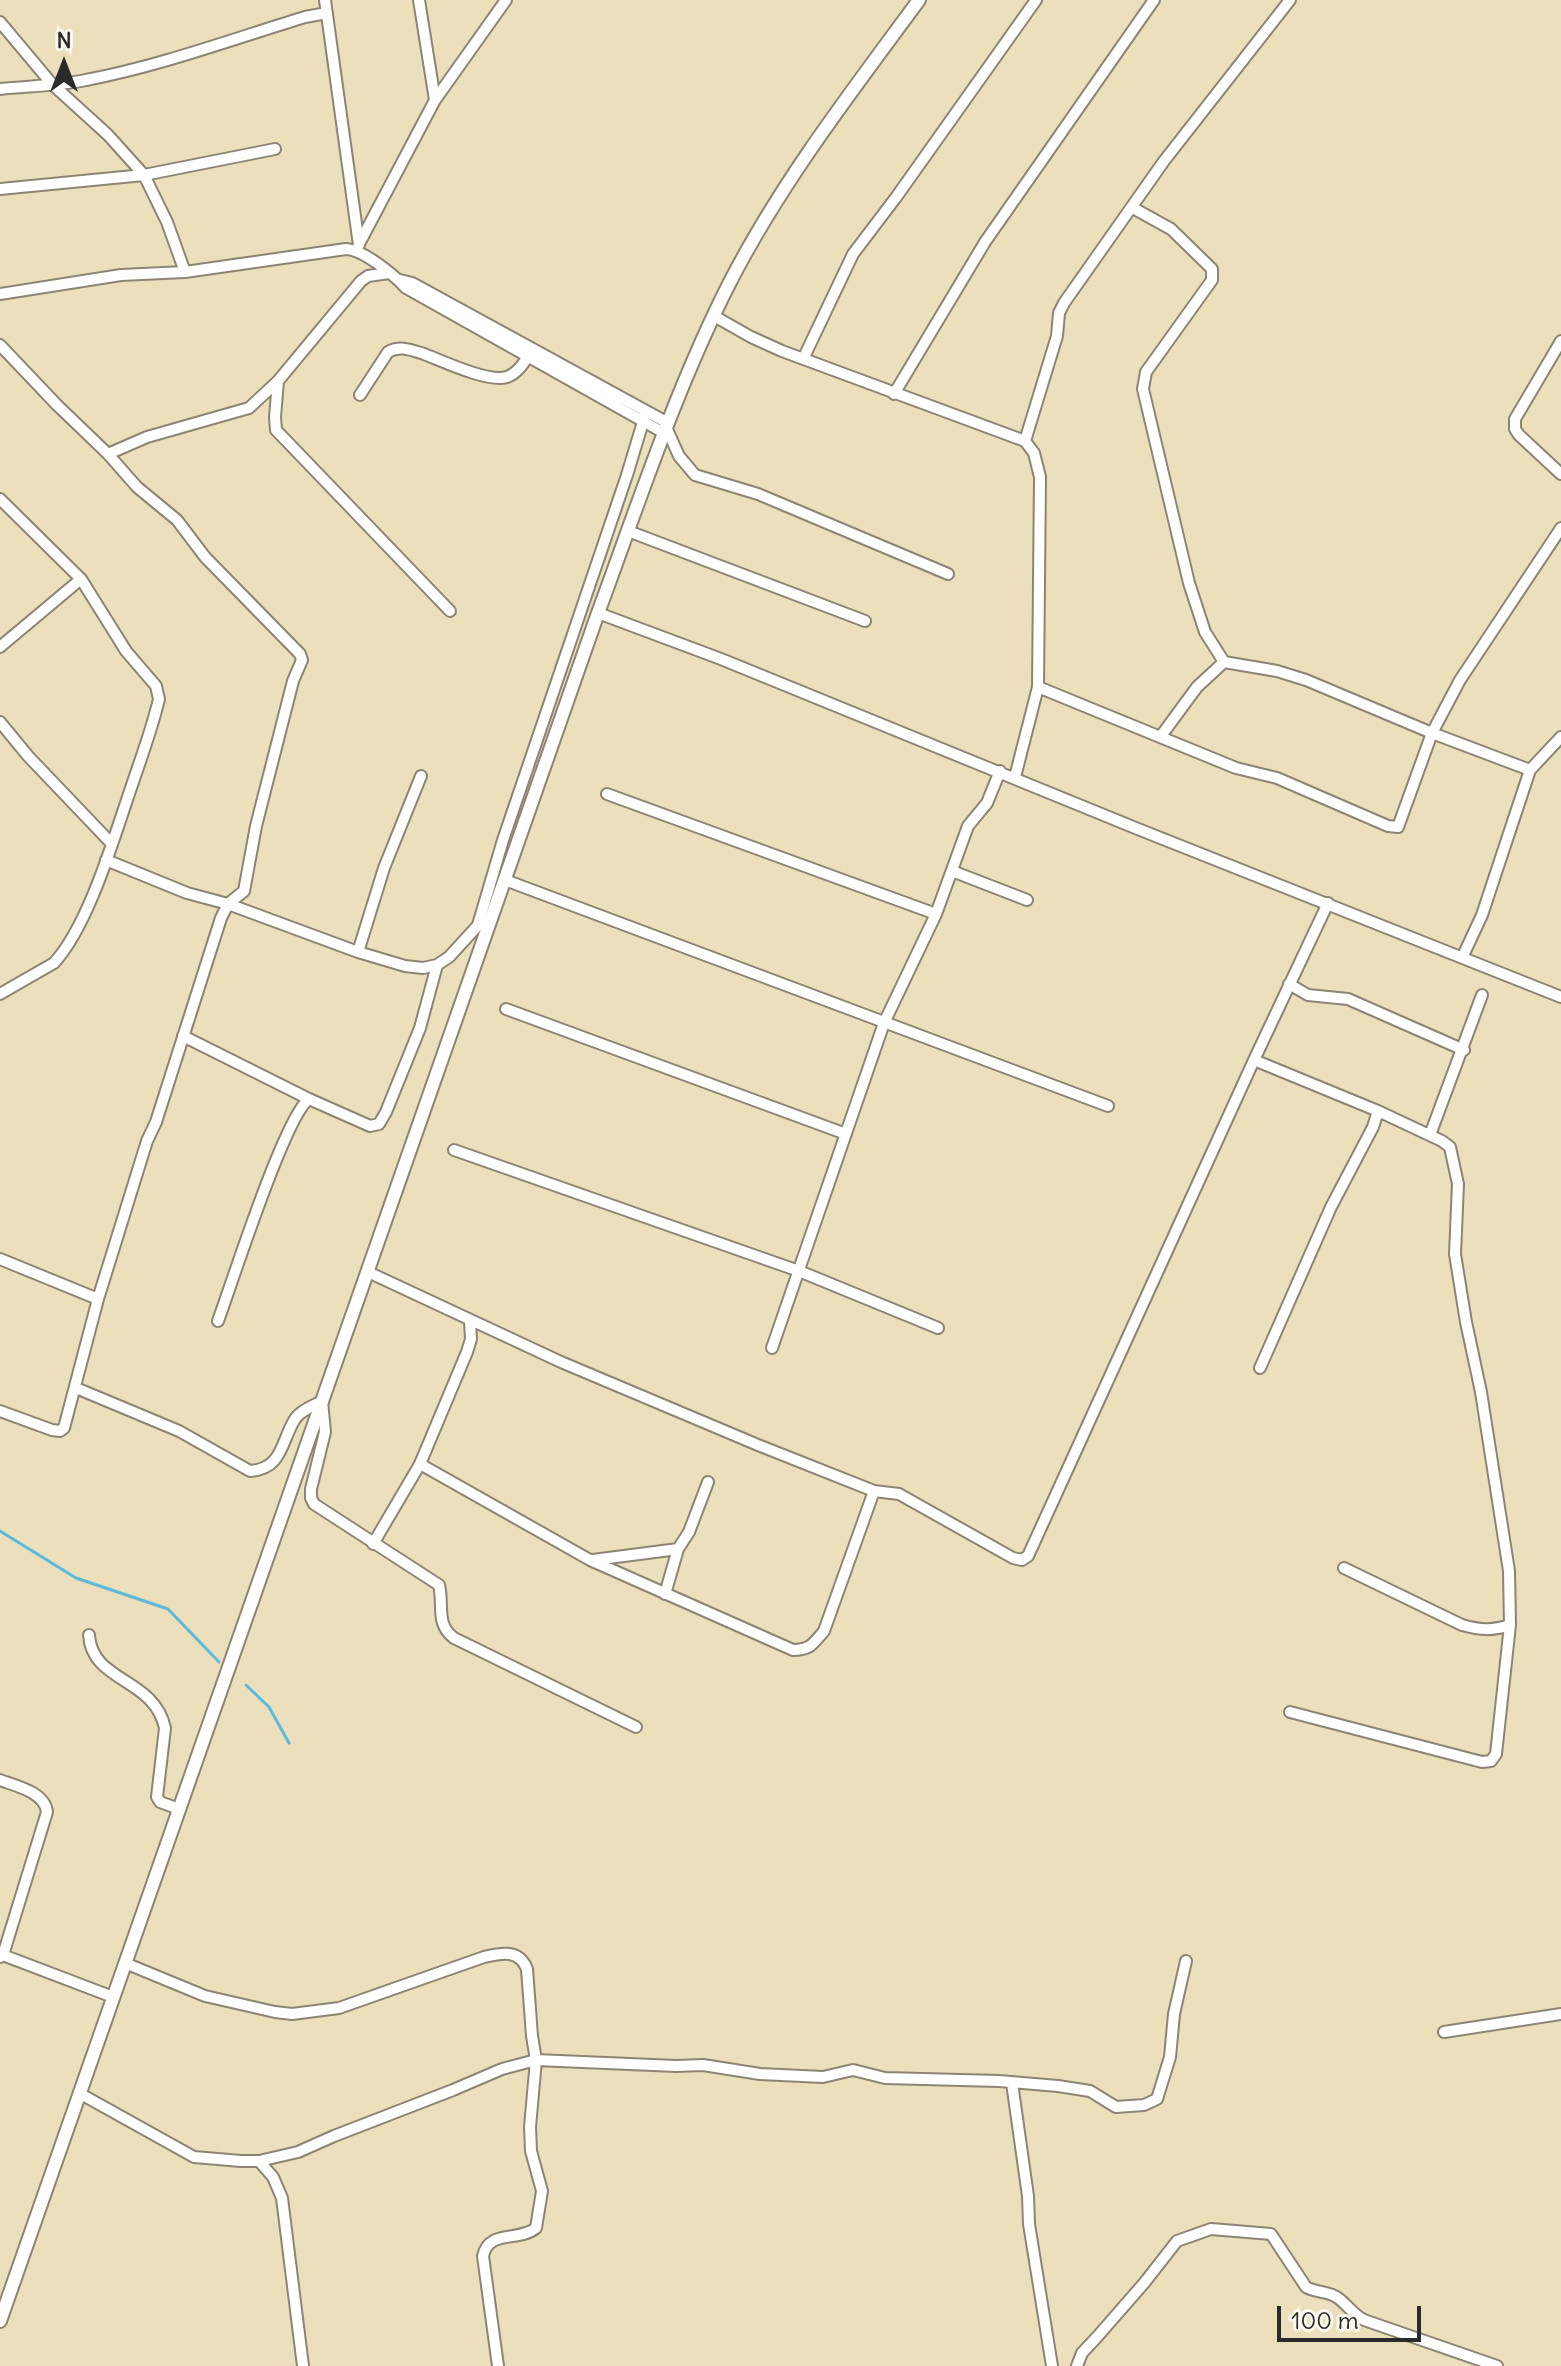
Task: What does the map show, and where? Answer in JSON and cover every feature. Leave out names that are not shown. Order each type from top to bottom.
[{"type":"main road","points":[[0,2321],[598,613],[666,428],[729,284],[771,210],[833,116],[919,0]]},
{"type":"street","points":[[325,0],[358,247],[394,276],[412,283],[666,428],[679,456],[695,475],[758,494],[948,574]]},
{"type":"street","points":[[419,0],[435,100]]},
{"type":"street","points":[[358,247],[435,100],[506,0]]},
{"type":"street","points":[[804,357],[853,254],[1036,0]]},
{"type":"street","points":[[894,394],[985,242],[1154,0]]},
{"type":"street","points":[[1025,441],[1064,303],[1164,161],[1290,0]]},
{"type":"street","points":[[0,89],[83,81],[327,13]]},
{"type":"street","points":[[0,22],[52,84],[108,135],[144,175],[167,222],[185,272]]},
{"type":"street","points":[[0,189],[144,175],[275,149]]},
{"type":"street","points":[[1133,208],[1171,229],[1212,269],[1214,275],[1146,372],[1143,389],[1189,583],[1205,632],[1224,662],[1298,677],[1530,770]]},
{"type":"street","points":[[0,294],[121,275],[185,272],[358,247]]},
{"type":"street","points":[[108,454],[147,437],[249,408],[278,381],[361,281],[368,276],[394,276]]},
{"type":"street","points":[[714,316],[751,337],[894,394],[1025,441],[1034,453],[1040,477],[1038,687],[1015,777]]},
{"type":"street","points":[[1561,341],[1515,419],[1515,429],[1561,474]]},
{"type":"street","points":[[0,345],[137,487],[177,520],[205,557],[300,654],[302,660],[290,690],[259,812],[244,891],[228,904],[147,1141],[98,1299],[64,1428],[52,1430],[0,1411]]},
{"type":"street","points":[[360,395],[393,349],[410,349],[501,378],[516,372],[530,352]]},
{"type":"street","points":[[278,381],[276,430],[450,611]]},
{"type":"street","points":[[478,925],[503,840],[644,417]]},
{"type":"street","points":[[0,499],[81,579],[126,651],[151,678],[158,692],[156,713],[112,844],[83,916],[60,957],[43,971],[0,994]]},
{"type":"street","points":[[1038,687],[1236,768],[1277,778],[1388,826],[1398,827],[1432,733],[1460,680],[1561,528]]},
{"type":"street","points":[[628,531],[865,621]]},
{"type":"street","points":[[0,647],[81,579]]},
{"type":"street","points":[[598,613],[721,659],[1561,997]]},
{"type":"street","points":[[1161,736],[1197,687],[1224,662]]},
{"type":"street","points":[[0,722],[112,844]]},
{"type":"street","points":[[1462,958],[1482,915],[1530,770],[1561,737]]},
{"type":"street","points":[[772,1348],[884,1023],[936,914],[968,826],[987,803],[1000,771]]},
{"type":"street","points":[[358,952],[387,858],[421,776]]},
{"type":"street","points":[[607,794],[936,914]]},
{"type":"street","points":[[106,860],[187,893],[228,904],[405,966],[423,968],[437,965],[449,957],[497,905]]},
{"type":"street","points":[[952,871],[1027,900]]},
{"type":"street","points":[[505,880],[1108,1106]]},
{"type":"street","points":[[368,1272],[575,1368],[874,1491],[899,1494],[1013,1558],[1022,1560],[1028,1556],[1328,903]]},
{"type":"street","points":[[183,1036],[309,1099],[370,1126],[379,1124],[420,1028],[437,965]]},
{"type":"street","points":[[1289,984],[1308,995],[1348,999],[1464,1050]]},
{"type":"street","points":[[1430,1135],[1482,995]]},
{"type":"street","points":[[506,1009],[846,1134]]},
{"type":"street","points":[[1254,1060],[1378,1111],[1450,1147],[1458,1184],[1455,1254],[1481,1392],[1509,1571],[1510,1625],[1496,1754],[1491,1761],[1482,1762],[1290,1712]]},
{"type":"street","points":[[218,1321],[286,1136],[303,1104],[309,1099]]},
{"type":"street","points":[[1260,1368],[1331,1207],[1373,1127],[1378,1111]]},
{"type":"street","points":[[454,1150],[799,1271],[938,1328]]},
{"type":"street","points":[[0,1259],[98,1299]]},
{"type":"street","points":[[373,1544],[420,1464],[467,1352],[471,1339],[470,1321]]},
{"type":"street","points":[[76,1388],[179,1431],[250,1471],[261,1471],[269,1466],[279,1455],[296,1418],[302,1411],[322,1401],[325,1432],[311,1489],[314,1504],[373,1544],[432,1578],[439,1585],[441,1622],[446,1632],[454,1638],[636,1727]]},
{"type":"street","points":[[420,1464],[590,1560],[793,1650],[805,1650],[824,1631],[874,1491]]},
{"type":"street","points":[[665,1594],[678,1549],[689,1532],[708,1482]]},
{"type":"street","points":[[590,1560],[678,1549]]},
{"type":"street","points":[[1344,1568],[1462,1625],[1496,1630],[1510,1625]]},
{"type":"street","points":[[89,1635],[93,1656],[108,1670],[138,1688],[162,1717],[165,1728],[157,1797],[160,1802],[179,1809]]},
{"type":"street","points":[[0,1780],[40,1798],[46,1804],[47,1812],[1,1955],[113,1997]]},
{"type":"street","points":[[125,1963],[205,1996],[292,2014],[339,2008],[484,1957],[502,1953],[515,1954],[523,1959],[527,1969],[536,2060],[531,2151],[542,2191],[536,2228],[531,2233],[492,2240],[485,2247],[483,2256],[498,2366]]},
{"type":"street","points":[[79,2093],[194,2157],[259,2161],[298,2152],[502,2069],[536,2060],[703,2065],[760,2074],[823,2077],[853,2070],[885,2078],[1058,2086],[1090,2091],[1116,2107],[1152,2103],[1157,2099],[1170,2057],[1176,2006],[1186,1961]]},
{"type":"street","points":[[1444,2032],[1561,2014]]},
{"type":"street","points":[[1012,2083],[1029,2224],[1052,2366]]},
{"type":"street","points":[[259,2161],[273,2177],[282,2198],[303,2366]]},
{"type":"street","points":[[1077,2366],[1089,2344],[1145,2282],[1171,2246],[1211,2229],[1271,2234],[1311,2291],[1338,2298],[1364,2320],[1497,2366]]},
{"type":"waterway","points":[[0,1531],[76,1578],[168,1609],[219,1662]]},
{"type":"waterway","points":[[246,1685],[269,1707],[289,1743]]}]
